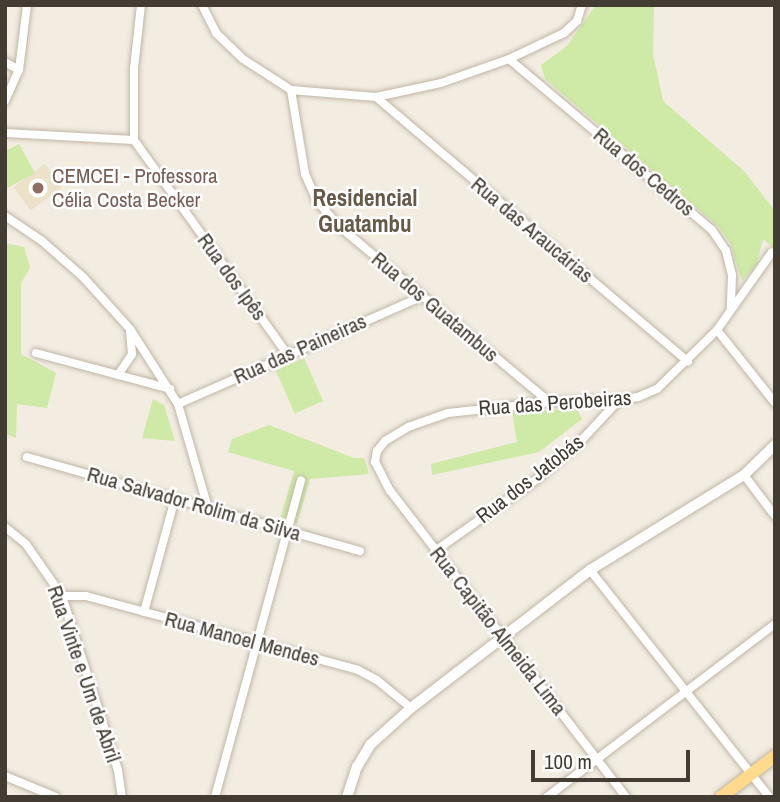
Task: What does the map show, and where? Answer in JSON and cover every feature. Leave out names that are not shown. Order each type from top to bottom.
[{"type":"main road","points":[[721,797],[775,756]]},
{"type":"street","points":[[5,101],[19,70],[25,44],[27,5]]},
{"type":"street","points":[[5,133],[134,140],[134,68],[141,5]]},
{"type":"street","points":[[202,5],[216,33],[243,60],[291,90],[376,97],[441,83],[509,58],[564,33],[577,21],[582,5]]},
{"type":"street","name":"Rua dos Cedros","points":[[509,58],[712,230],[726,251],[732,275],[730,312]]},
{"type":"street","points":[[5,62],[19,70]]},
{"type":"street","name":"Rua dos Guatambus","points":[[291,90],[305,174],[317,201],[340,227],[549,402]]},
{"type":"street","name":"Rua das Araucárias","points":[[376,97],[688,362]]},
{"type":"street","name":"Rua dos Ipês","points":[[134,140],[287,354]]},
{"type":"street","points":[[5,216],[42,241],[83,276],[130,330],[178,404],[208,508]]},
{"type":"street","name":"Rua das Perobeiras","points":[[375,462],[377,451],[385,441],[408,427],[428,420],[477,408],[619,400],[638,397],[657,389],[688,362],[717,330],[772,252]]},
{"type":"street","name":"Rua das Paineiras","points":[[178,404],[423,296]]},
{"type":"street","points":[[118,375],[132,355],[130,330]]},
{"type":"street","points":[[717,330],[775,403]]},
{"type":"street","points":[[36,352],[170,389]]},
{"type":"street","name":"Rua dos Jatobás","points":[[435,551],[537,479],[577,445],[619,400]]},
{"type":"street","points":[[347,797],[357,766],[370,745],[411,708],[590,570],[744,475],[775,445]]},
{"type":"street","name":"Rua Salvador Rolim da Silva","points":[[27,457],[360,551]]},
{"type":"street","name":"Rua Capitão Almeida Lima","points":[[375,462],[390,491],[626,797]]},
{"type":"street","points":[[744,475],[775,516]]},
{"type":"street","points":[[215,797],[302,480]]},
{"type":"street","points":[[144,612],[175,499]]},
{"type":"street","name":"Rua Vinte e Um de Abril","points":[[5,527],[26,544],[62,596],[118,770],[122,797]]},
{"type":"street","points":[[590,570],[769,797]]},
{"type":"street","name":"Rua Manoel Mendes","points":[[62,596],[86,596],[358,670],[377,680],[411,708]]},
{"type":"street","points":[[547,797],[685,689],[775,624]]},
{"type":"street","points":[[5,776],[40,793],[56,797]]},
{"type":"shaded area","name":"CEMCEI - Professora Célia Costa Becker","points":[[45,164],[62,187],[30,210],[13,187]]},
{"type":"green space","points":[[596,5],[654,5],[653,54],[663,101],[744,171],[775,211],[775,249],[763,239],[757,263],[742,281],[730,243],[719,227],[545,79],[541,65],[567,46]]},
{"type":"green space","points":[[19,144],[35,173],[5,189],[5,151]]},
{"type":"green space","points":[[5,243],[24,247],[30,268],[21,283],[21,354],[56,373],[47,408],[17,404],[16,438],[5,434]]},
{"type":"green space","points":[[304,358],[323,401],[295,414],[276,371]]},
{"type":"green space","points":[[153,399],[164,405],[175,441],[142,438]]},
{"type":"green space","points":[[577,409],[582,419],[539,452],[432,475],[431,464],[517,442],[512,412]]},
{"type":"green space","points":[[269,425],[354,458],[364,458],[369,474],[310,479],[297,524],[280,519],[294,471],[228,452],[232,439]]},
{"type":"place","name":"CEMCEI - Professora Célia Costa Becker","points":[[38,188]]},
{"type":"district","name":"Residencial Guatambu","points":[[365,211]]}]
